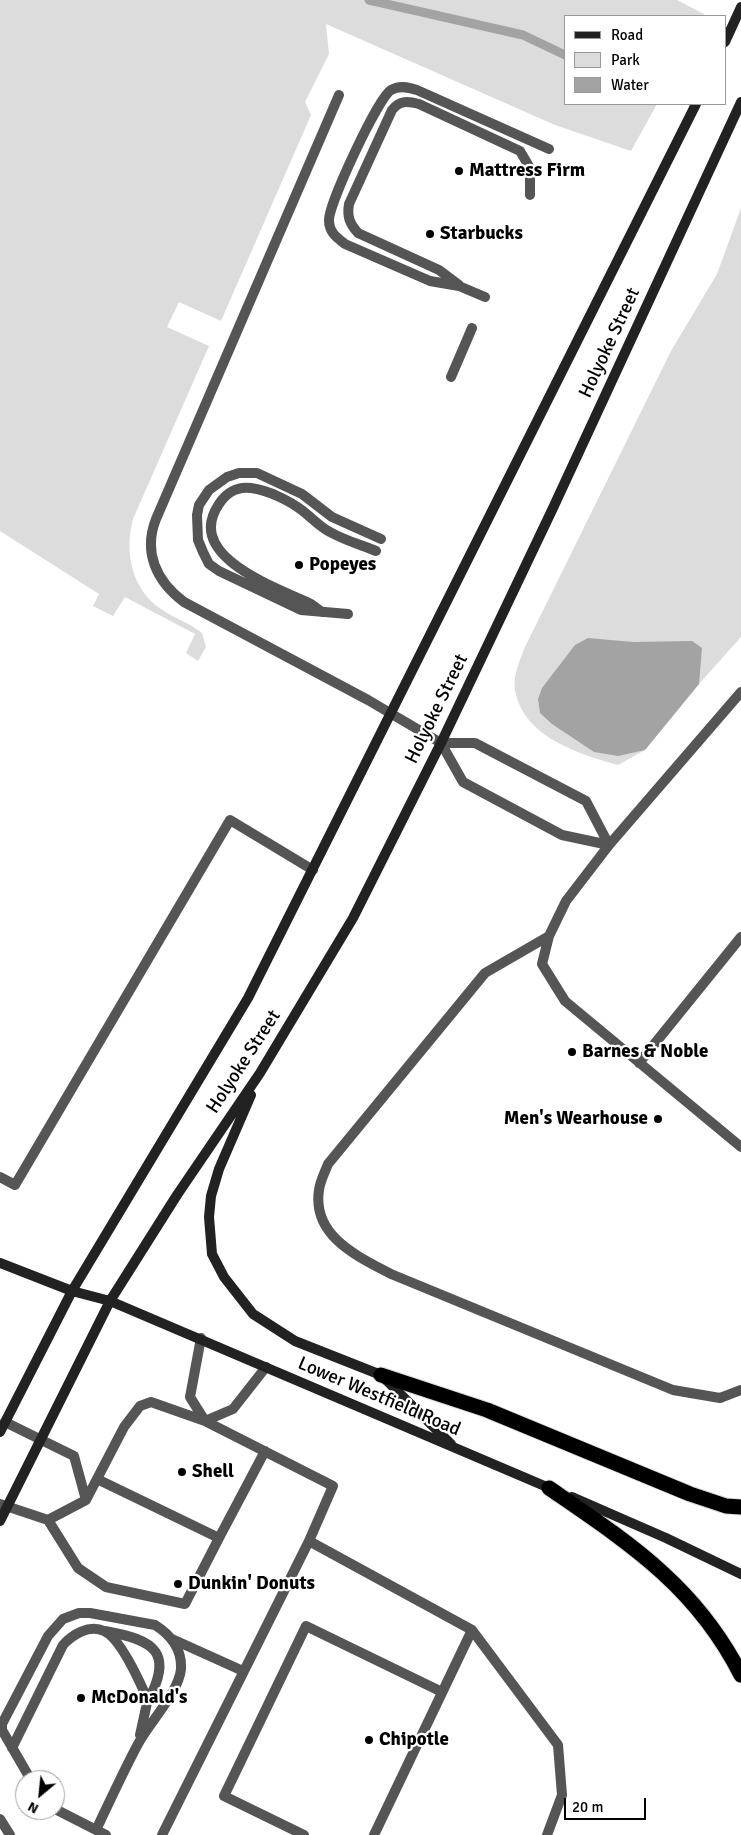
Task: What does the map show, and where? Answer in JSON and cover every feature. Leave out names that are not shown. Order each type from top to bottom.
[{"type":"highway","points":[[381,1375],[487,1410],[690,1494],[726,1506],[741,1507]]},
{"type":"highway","points":[[549,1488],[621,1537],[674,1582],[709,1620],[741,1676]]},
{"type":"street","points":[[726,40],[741,8]]},
{"type":"street","name":"Holyoke Street","points":[[0,1521],[4,1505],[41,1439],[110,1301],[177,1195],[260,1073],[353,918],[441,743],[553,508],[741,102]]},
{"type":"street","name":"Holyoke Street","points":[[0,1432],[72,1291],[232,1028],[695,105]]},
{"type":"street","points":[[260,1073],[219,1169],[211,1196],[209,1217],[212,1254],[238,1296],[253,1314],[295,1341],[381,1375],[456,1449]]},
{"type":"street","name":"Lower Westfield Road","points":[[0,1263],[72,1291],[110,1301],[200,1338],[666,1538],[741,1574]]},
{"type":"lane","points":[[485,297],[459,286],[430,281],[345,244],[335,237],[330,228],[331,207],[380,101],[392,89],[408,87],[549,149]]},
{"type":"lane","points":[[338,95],[156,519],[150,540],[150,552],[154,565],[167,588],[184,602],[441,743],[475,743],[586,801],[609,845]]},
{"type":"lane","points":[[459,286],[439,270],[358,233],[351,226],[348,215],[349,204],[388,115],[394,107],[409,102],[419,104],[520,151],[530,168],[530,195]]},
{"type":"lane","points":[[450,377],[472,328]]},
{"type":"lane","points":[[348,614],[301,610],[219,571],[210,564],[198,540],[196,527],[199,505],[209,490],[227,477],[240,473],[257,473],[302,494],[340,521],[381,539]]},
{"type":"lane","points":[[322,612],[311,604],[240,568],[220,552],[212,532],[216,509],[221,501],[235,490],[242,488],[259,490],[298,507],[330,532],[376,551]]},
{"type":"lane","points":[[741,692],[609,845],[566,901],[549,936],[542,964],[565,1001],[741,1147]]},
{"type":"lane","points":[[441,743],[463,782],[562,835],[609,845]]},
{"type":"lane","points":[[0,1177],[15,1185],[230,820],[313,870]]},
{"type":"lane","points":[[549,936],[485,973],[328,1164],[319,1188],[318,1210],[324,1225],[328,1232],[356,1256],[391,1274],[673,1390],[720,1398],[741,1390]]},
{"type":"lane","points":[[639,1062],[741,937]]},
{"type":"lane","points":[[200,1338],[190,1396],[204,1421]]},
{"type":"lane","points":[[204,1421],[233,1409],[266,1367]]},
{"type":"lane","points":[[48,1520],[86,1500],[124,1427],[140,1406],[151,1402],[204,1421],[334,1486],[162,1835]]},
{"type":"lane","points":[[5,1422],[74,1456],[86,1500]]},
{"type":"lane","points":[[4,1505],[48,1520],[78,1568],[106,1587],[185,1604],[265,1451]]},
{"type":"lane","points":[[97,1479],[219,1538]]},
{"type":"lane","points":[[308,1541],[472,1630],[558,1745],[562,1795],[547,1835]]},
{"type":"lane","points":[[25,1770],[2,1730],[2,1724],[48,1636],[64,1619],[79,1613],[90,1612],[155,1625],[172,1639],[243,1671]]},
{"type":"lane","points":[[304,1835],[224,1796],[306,1626],[442,1692]]},
{"type":"lane","points":[[12,1748],[63,1646],[70,1637],[92,1629],[134,1636],[145,1641],[157,1653],[160,1674],[147,1703],[138,1743]]},
{"type":"lane","points":[[104,1630],[117,1643],[142,1687],[147,1703]]},
{"type":"lane","points":[[374,1835],[472,1630]]},
{"type":"lane","points":[[96,1830],[138,1743],[178,1680],[181,1662],[172,1639]]},
{"type":"lane","points":[[65,1814],[106,1835]]},
{"type":"lane","points":[[0,1819],[10,1835]]},
{"type":"green space","points":[[0,0],[677,0],[704,14],[564,15],[564,105],[656,105],[631,151],[555,125],[326,24],[329,54],[305,102],[311,115],[221,321],[179,302],[167,327],[209,346],[133,519],[130,532],[130,557],[137,581],[151,601],[202,633],[206,647],[198,661],[186,653],[195,634],[125,597],[113,616],[93,606],[99,594],[0,531]]},
{"type":"green space","points":[[741,208],[741,637],[699,684],[645,750],[618,765],[570,749],[555,741],[529,720],[520,706],[515,690],[518,664],[671,351],[717,274]]},
{"type":"water","points":[[588,638],[633,642],[692,641],[702,648],[699,684],[645,750],[618,756],[594,752],[552,724],[540,713],[538,699],[542,688],[575,645]]},
{"type":"waterway","points":[[369,0],[523,35],[564,55]]},
{"type":"place","name":"Mattress Firm","points":[[459,171]]},
{"type":"place","name":"Starbucks","points":[[430,234]]},
{"type":"place","name":"Popeyes","points":[[299,565]]},
{"type":"place","name":"Barnes & Noble","points":[[572,1052]]},
{"type":"place","name":"Men's Wearhouse","points":[[658,1119]]},
{"type":"place","name":"Shell","points":[[182,1472]]},
{"type":"place","name":"Dunkin' Donuts","points":[[178,1584]]},
{"type":"place","name":"McDonald's","points":[[81,1698]]},
{"type":"place","name":"Chipotle","points":[[369,1740]]}]
